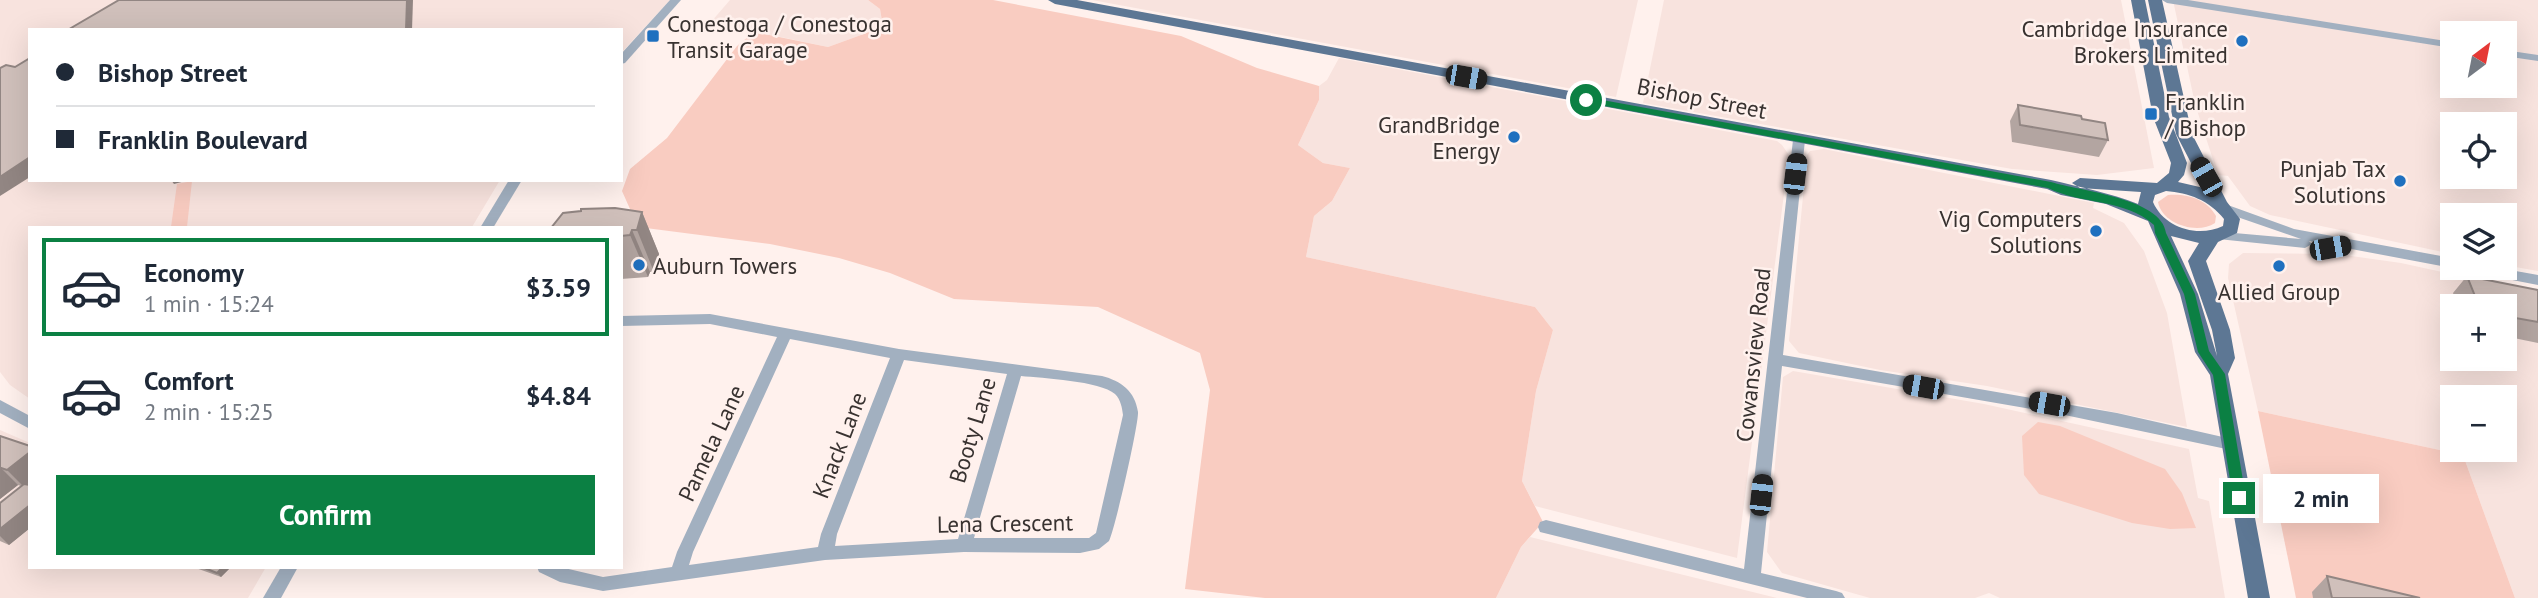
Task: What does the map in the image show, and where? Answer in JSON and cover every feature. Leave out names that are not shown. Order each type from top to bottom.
[{"type":"main road","name":"Bishop Street","points":[[1055,0],[2051,185],[2061,190],[2110,199],[2185,235],[2218,237]]},
{"type":"main road","points":[[2138,0],[2161,117],[2179,163],[2176,175],[2148,192],[2144,199],[2145,207],[2155,220],[2189,294],[2204,352],[2219,374],[2259,598]]},
{"type":"main road","points":[[2155,0],[2184,134],[2222,206],[2232,219],[2231,229],[2218,237],[2199,255],[2197,261],[2221,330],[2226,358],[2219,374]]},
{"type":"main road","name":"Bishop Street","points":[[2051,185],[2058,182],[2193,190],[2222,206]]},
{"type":"street","points":[[623,59],[676,0]]},
{"type":"street","points":[[2167,0],[2440,43]]},
{"type":"street","points":[[2517,55],[2538,58]]},
{"type":"street","name":"Cowansview Road","points":[[1752,576],[1799,140]]},
{"type":"street","points":[[487,226],[515,182]]},
{"type":"street","points":[[2222,206],[2281,230],[2345,245],[2440,261]]},
{"type":"street","points":[[2218,237],[2330,248],[2345,245]]},
{"type":"street","points":[[2517,275],[2538,279]]},
{"type":"street","name":"Lena Crescent","points":[[549,569],[567,578],[603,584],[825,553],[964,545],[1080,546],[1093,544],[1103,536],[1131,415],[1127,397],[1114,386],[1102,381],[899,354],[710,319],[623,321]]},
{"type":"street","name":"Pamela Lane","points":[[679,572],[685,552],[786,333]]},
{"type":"street","name":"Knack Lane","points":[[825,553],[899,354]]},
{"type":"street","points":[[1775,359],[1923,387],[2049,404],[2231,444]]},
{"type":"street","name":"Booty Lane","points":[[964,545],[1015,370]]},
{"type":"street","points":[[0,406],[28,422]]},
{"type":"street","points":[[1546,527],[1836,598]]},
{"type":"street","points":[[272,598],[289,569]]},
{"type":"shaded area","points":[[0,0],[670,0],[623,51],[623,28],[28,28],[28,182],[499,182],[473,226],[28,226],[28,398],[10,385],[0,372]]},
{"type":"shaded area","points":[[730,0],[868,0],[880,9],[883,27],[828,47],[711,22]]},
{"type":"shaded area","points":[[868,0],[993,0],[1181,36],[1257,68],[1319,86],[1319,100],[1298,145],[1323,163],[1350,168],[1332,201],[1314,216],[1306,257],[1535,307],[1553,330],[1536,391],[1522,481],[1543,522],[1521,547],[1496,598],[1265,598],[1185,589],[1210,390],[1200,353],[1098,307],[954,299],[890,273],[839,258],[770,244],[638,227],[622,191],[630,169],[667,138],[737,46],[754,32],[828,47],[883,27],[880,9]]},
{"type":"shaded area","points":[[1092,0],[1638,0],[1616,97]]},
{"type":"shaded area","points":[[1664,0],[2121,0],[2154,168],[2097,175],[2012,169],[1643,103]]},
{"type":"shaded area","points":[[2173,0],[2538,0],[2538,271],[2517,267],[2517,203],[2440,203],[2440,251],[2270,215],[2250,206],[2228,176],[2218,175],[2195,104]]},
{"type":"shaded area","points":[[1339,58],[1777,141],[1782,145],[1789,155],[1737,558],[1535,506],[1522,481],[1536,391],[1553,330],[1535,307],[1306,257],[1314,216],[1332,201],[1350,168],[1323,163],[1298,145],[1319,100],[1319,86],[1327,80]]},
{"type":"shaded area","points":[[1824,149],[2094,203],[2093,208],[2124,223],[2144,251],[2167,313],[2187,427],[1987,386],[1880,370],[1799,353],[1789,341],[1807,155],[1810,151]]},
{"type":"shaded area","points":[[192,182],[187,226],[171,226],[177,184]]},
{"type":"shaded area","points":[[2168,195],[2189,196],[2202,201],[2216,216],[2215,223],[2199,228],[2173,221],[2161,210],[2158,202]]},
{"type":"shaded area","points":[[2243,253],[2337,254],[2440,272],[2440,280],[2479,280],[2538,293],[2538,598],[2515,598],[2466,462],[2517,462],[2517,385],[2440,385],[2440,450],[2258,411],[2228,278],[2229,264]]},
{"type":"shaded area","points":[[1793,371],[1984,404],[2189,449],[2198,498],[2209,501],[2225,598],[2000,598],[1989,593],[1975,598],[1870,598],[1782,573],[1767,552],[1783,377]]},
{"type":"shaded area","points":[[2258,411],[2440,450],[2440,462],[2466,462],[2515,598],[2296,598]]},
{"type":"shaded area","points":[[2038,422],[2060,426],[2165,469],[2182,493],[2196,528],[2170,529],[2132,523],[2039,494],[2024,475],[2022,436]]},
{"type":"shaded area","points":[[0,430],[28,442],[28,569],[265,569],[248,598],[0,598]]},
{"type":"shaded area","points":[[1530,537],[1777,598],[1496,598],[1521,547]]},
{"type":"building","points":[[119,0],[407,0],[406,28],[71,28]]},
{"type":"building","points":[[28,59],[28,158],[0,177],[0,68],[6,65],[15,67]]},
{"type":"building","points":[[2018,105],[2105,123],[2108,140],[2020,125]]},
{"type":"building","points":[[615,208],[642,212],[637,230],[632,230],[630,235],[623,236],[623,226],[553,226],[563,213],[581,209]]},
{"type":"building","points":[[2469,280],[2487,280],[2538,290],[2538,322],[2517,318],[2517,294],[2474,294]]},
{"type":"building","points":[[0,436],[28,445],[28,454],[7,470],[0,469]]},
{"type":"building","points":[[24,484],[28,485],[28,507],[0,529],[0,503]]},
{"type":"building","points":[[2327,576],[2420,598],[2332,598]]},
{"type":"place","name":"Conestoga / Conestoga Transit Garage","points":[[653,36]]},
{"type":"place","name":"Cambridge Insurance Brokers Limited","points":[[2242,41]]},
{"type":"place","name":"Franklin / Bishop","points":[[2151,114]]},
{"type":"place","name":"GrandBridge Energy","points":[[1514,137]]},
{"type":"place","name":"Punjab Tax Solutions","points":[[2400,181]]},
{"type":"place","name":"Vig Computers Solutions","points":[[2096,231]]},
{"type":"place","name":"Auburn Towers","points":[[639,265]]},
{"type":"place","name":"Allied Group","points":[[2279,266]]},
{"type":"route","points":[[1586,100],[2051,185],[2061,190],[2110,199],[2151,216],[2160,223],[2161,233],[2189,294],[2204,352],[2219,374],[2239,498]]}]
